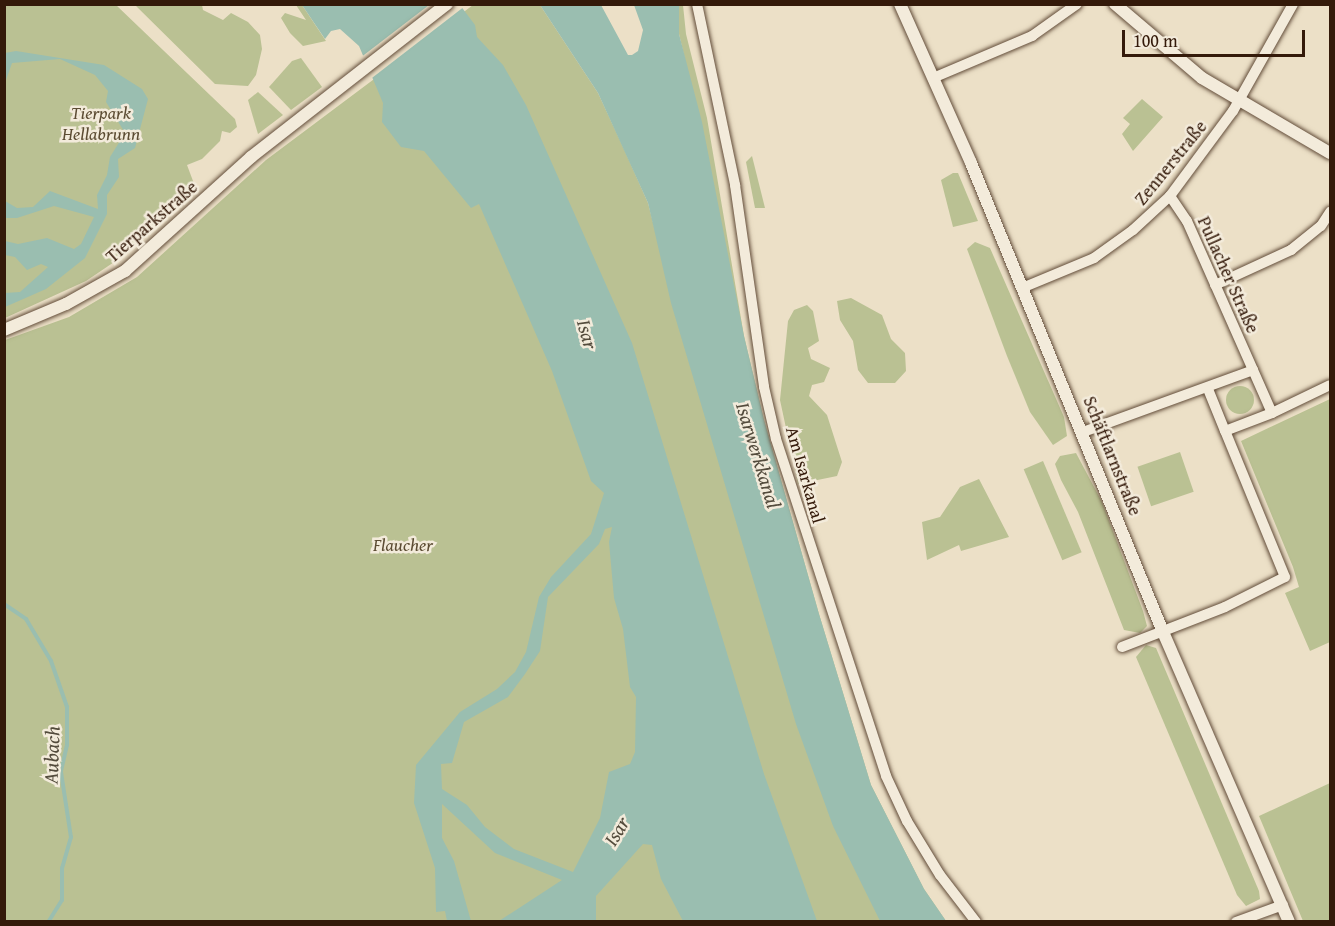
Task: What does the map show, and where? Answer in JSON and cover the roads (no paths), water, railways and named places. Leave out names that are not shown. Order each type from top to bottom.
[{"type":"street","name":"Tierparkstraße","points":[[4,330],[66,304],[125,271],[277,136],[447,4]]},
{"type":"street","name":"Am Isarkanal","points":[[697,4],[733,175],[764,387],[776,439],[886,777],[907,821],[940,875],[976,921]]},
{"type":"street","name":"Schäftlarnstraße","points":[[900,4],[1083,432],[1163,632],[1289,921]]},
{"type":"street","points":[[933,78],[1032,36],[1077,4]]},
{"type":"street","points":[[1115,4],[1202,78],[1238,102],[1330,153]]},
{"type":"street","name":"Zennerstraße","points":[[1022,288],[1094,258],[1133,230],[1170,196],[1238,102],[1293,4]]},
{"type":"street","name":"Pullacher Straße","points":[[1170,196],[1187,221],[1272,412]]},
{"type":"street","points":[[1215,285],[1291,250],[1321,226],[1330,212]]},
{"type":"street","points":[[1083,432],[1208,389],[1253,370]]},
{"type":"street","points":[[1225,431],[1330,385]]},
{"type":"street","points":[[1122,646],[1163,632],[1285,577],[1208,389]]},
{"type":"street","points":[[1236,921],[1283,905]]},
{"type":"water","name":"Isar","points":[[302,5],[460,5],[475,25],[477,37],[503,65],[526,105],[632,343],[764,774],[817,921],[683,921],[661,879],[652,845],[643,844],[596,896],[596,921],[499,921],[562,880],[495,853],[442,804],[442,838],[454,861],[471,921],[447,921],[445,911],[436,912],[435,868],[414,803],[416,765],[460,712],[497,689],[515,672],[526,652],[539,597],[551,577],[591,534],[604,493],[591,481],[552,371],[479,204],[471,208],[424,151],[401,147],[382,122],[383,103],[359,46],[340,29],[331,31],[325,39]],"holes":[[[612,527],[609,542],[614,598],[623,629],[630,687],[636,697],[635,752],[630,764],[609,772],[600,818],[573,872],[514,849],[485,827],[467,805],[442,789],[441,764],[452,763],[464,722],[508,697],[540,651],[548,597],[599,544],[605,529]]]},
{"type":"water","name":"Isarwerkkanal","points":[[540,5],[601,5],[628,55],[632,55],[638,51],[643,30],[634,5],[679,5],[679,34],[702,122],[744,336],[764,420],[819,614],[871,785],[924,889],[946,921],[880,921],[833,826],[796,724],[671,303],[648,203],[598,93]]},
{"type":"water","points":[[16,51],[104,65],[142,89],[148,99],[135,148],[118,159],[119,177],[107,195],[107,214],[85,258],[46,289],[5,307],[5,293],[20,292],[48,267],[41,264],[27,270],[15,257],[5,255],[5,241],[18,244],[47,238],[74,249],[81,244],[94,217],[54,206],[17,218],[5,218],[5,201],[17,208],[33,207],[50,191],[98,209],[97,195],[107,175],[110,157],[125,133],[106,102],[108,91],[95,75],[60,59],[12,63],[5,83],[5,53]]},
{"type":"waterway","name":"Aubach","points":[[4,604],[26,619],[51,661],[67,707],[67,745],[61,772],[71,837],[62,868],[62,900],[48,922]]},
{"type":"park label","name":"Tierpark Hellabrunn","points":[[101,124]]},
{"type":"park label","name":"Flaucher","points":[[403,545]]}]
